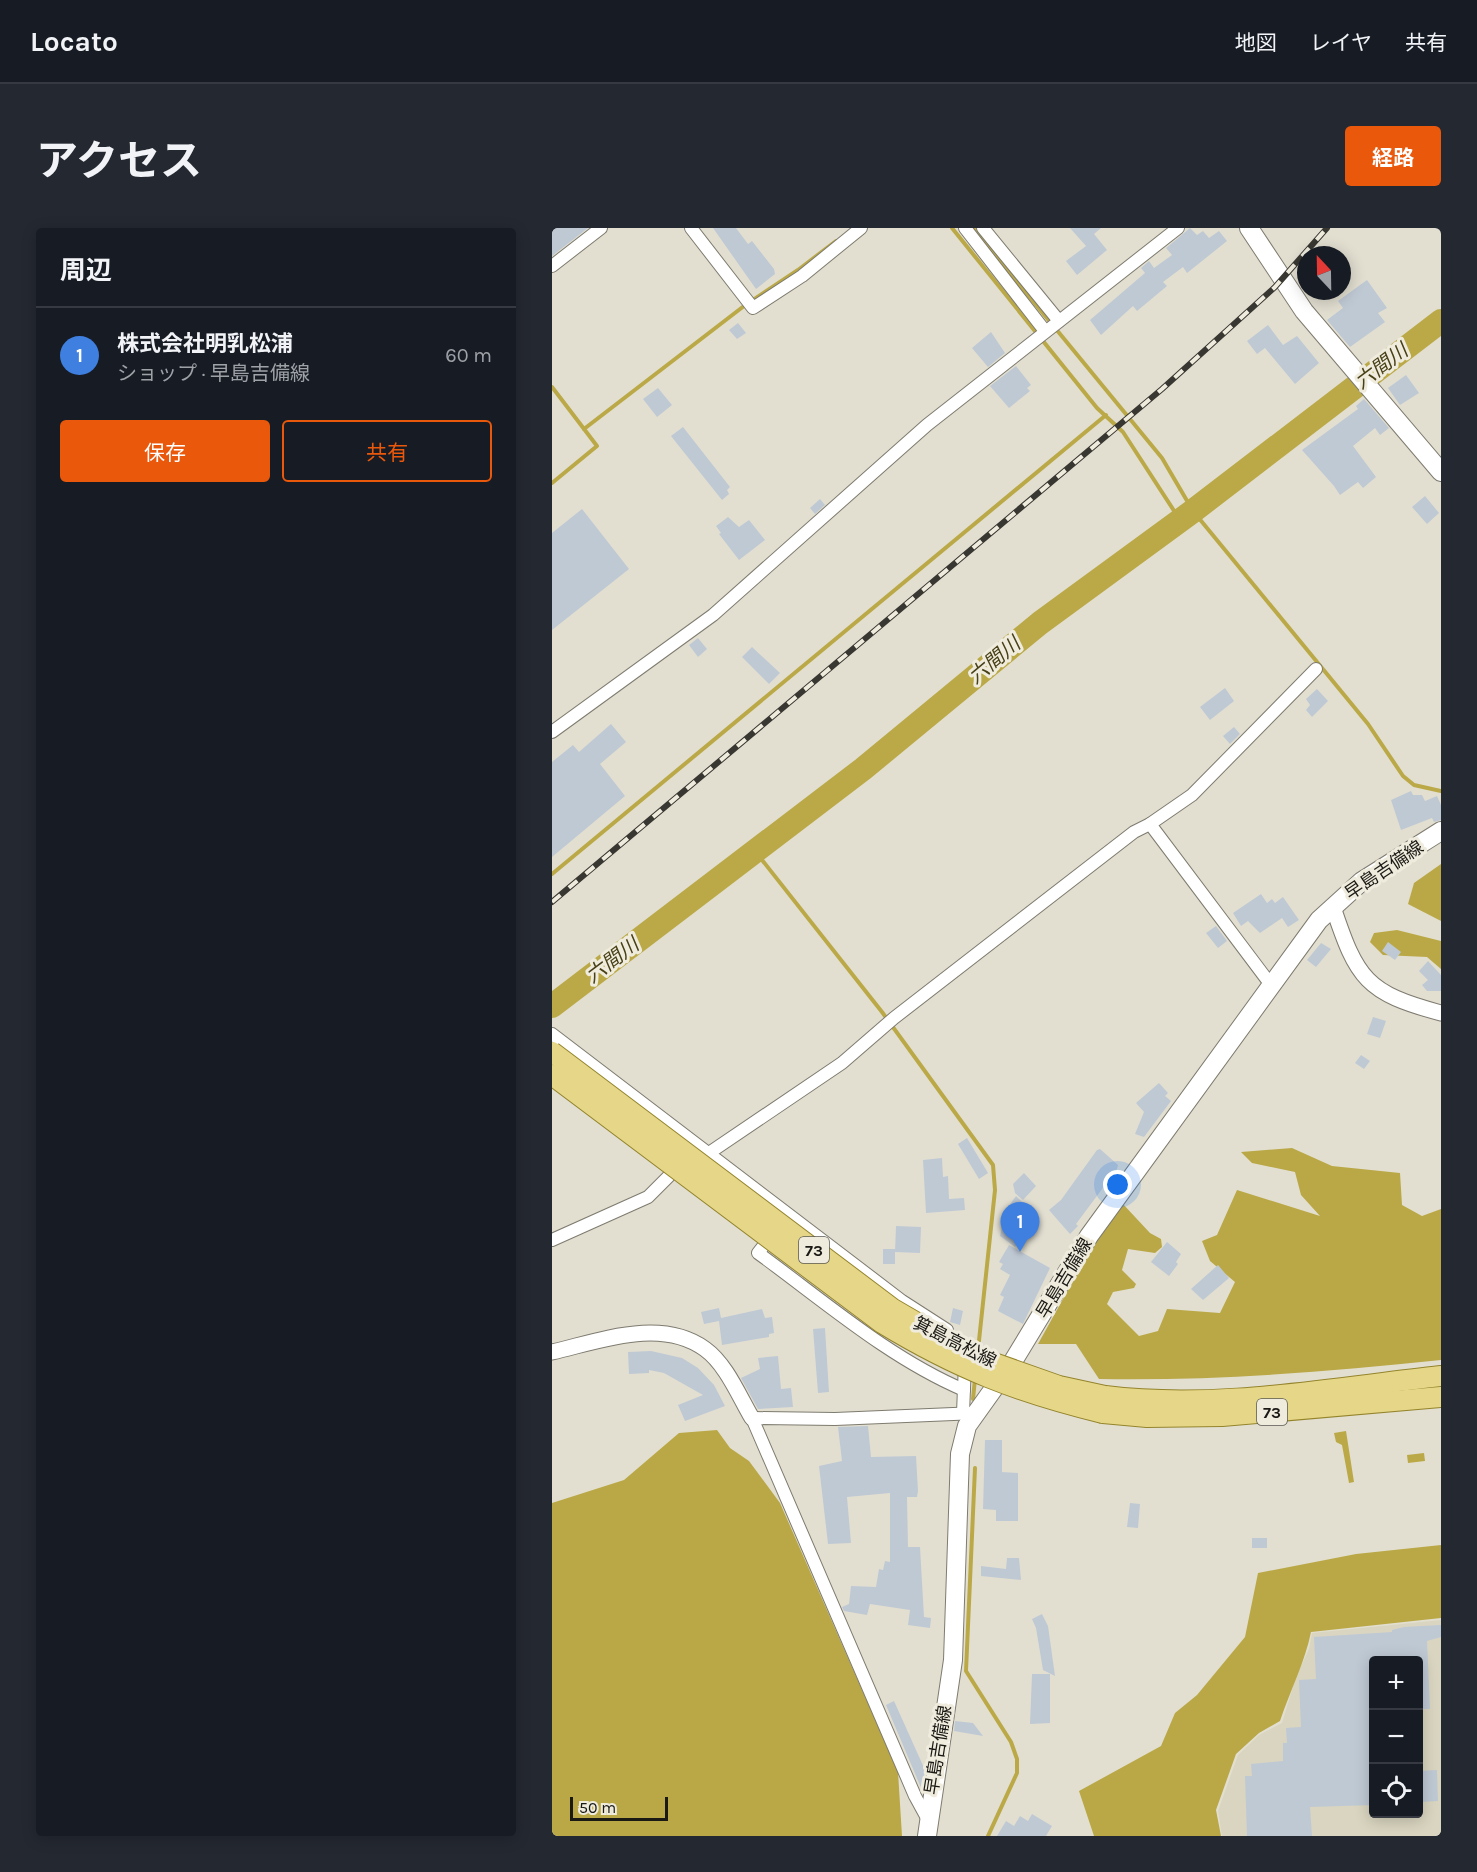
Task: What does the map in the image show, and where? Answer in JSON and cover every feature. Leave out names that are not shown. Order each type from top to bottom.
[{"type":"main road","points":[[1249,228],[1304,311],[1441,472]]},
{"type":"main road","name":"早島吉備線","points":[[927,1827],[953,1660],[960,1454],[962,1438],[970,1413],[1012,1363],[1089,1236],[1319,920],[1362,881],[1441,831]]},
{"type":"main road","name":"箕島高松線","points":[[552,1052],[893,1309],[974,1356],[1059,1386],[1104,1405],[1147,1418],[1222,1416],[1441,1397]]},
{"type":"main road","name":"箕島高松線","points":[[552,1075],[882,1323],[928,1351],[970,1372],[1015,1389],[1104,1405],[1146,1401],[1223,1400],[1441,1376]]},
{"type":"street","points":[[552,266],[601,228]]},
{"type":"street","points":[[691,228],[753,308],[802,276],[861,228]]},
{"type":"street","points":[[965,228],[1048,330]]},
{"type":"street","points":[[983,228],[1048,330]]},
{"type":"street","points":[[552,732],[713,615],[927,425],[1178,228]]},
{"type":"street","points":[[552,1240],[648,1197],[678,1167],[709,1153],[842,1063],[890,1021],[1134,832],[1150,824],[1192,795],[1316,669]]},
{"type":"street","points":[[1150,824],[1271,985]]},
{"type":"street","points":[[1332,907],[1354,963],[1374,988],[1393,998],[1441,1013]]},
{"type":"street","points":[[552,1034],[902,1301],[955,1335],[966,1347],[964,1390],[970,1413],[835,1419],[752,1418]]},
{"type":"street","points":[[552,1059],[573,1051]]},
{"type":"street","points":[[789,1215],[759,1253],[893,1352],[930,1375],[964,1390]]},
{"type":"street","points":[[552,1352],[639,1334],[669,1333],[706,1350],[723,1370],[752,1418],[927,1827]]},
{"type":"shaded area","points":[[1441,864],[1441,921],[1408,904],[1414,883]]},
{"type":"shaded area","points":[[1397,930],[1441,941],[1441,969],[1427,957],[1383,955],[1370,942],[1374,933]]},
{"type":"shaded area","points":[[1292,1148],[1332,1166],[1400,1173],[1402,1205],[1422,1216],[1441,1209],[1441,1360],[1270,1375],[1185,1379],[1099,1379],[1076,1344],[1038,1344],[1098,1236],[1122,1203],[1150,1233],[1161,1239],[1162,1247],[1155,1253],[1128,1249],[1122,1270],[1136,1284],[1134,1288],[1113,1292],[1107,1304],[1139,1336],[1158,1331],[1167,1309],[1220,1313],[1235,1282],[1210,1261],[1202,1241],[1217,1235],[1237,1190],[1320,1216],[1301,1195],[1295,1172],[1252,1163],[1241,1152]]},
{"type":"shaded area","points":[[717,1430],[730,1448],[749,1461],[780,1503],[898,1772],[902,1836],[552,1836],[552,1503],[624,1480],[679,1433]]},
{"type":"shaded area","points":[[1346,1431],[1354,1482],[1349,1483],[1342,1445],[1336,1442],[1334,1433]]},
{"type":"shaded area","points":[[1424,1453],[1425,1461],[1408,1463],[1407,1455]]},
{"type":"shaded area","points":[[1441,1545],[1441,1618],[1311,1632],[1280,1721],[1259,1733],[1236,1754],[1216,1810],[1221,1836],[1094,1836],[1079,1791],[1161,1746],[1175,1713],[1197,1695],[1245,1637],[1258,1573],[1356,1554]]},
{"type":"shaded area","points":[[1441,1620],[1441,1836],[1222,1836],[1218,1811],[1238,1755],[1259,1735],[1282,1723],[1296,1677],[1309,1649],[1312,1633]]},
{"type":"building","points":[[552,228],[588,228],[552,256]]},
{"type":"building","points":[[713,228],[736,228],[748,244],[752,241],[774,269],[775,274],[756,289]]},
{"type":"building","points":[[1070,228],[1101,228],[1094,234],[1107,250],[1077,275],[1066,261],[1086,246]]},
{"type":"building","points":[[1190,228],[1197,235],[1203,231],[1209,238],[1219,231],[1227,241],[1187,273],[1183,267],[1163,282],[1167,286],[1137,311],[1133,306],[1101,335],[1090,320],[1145,273],[1141,268],[1149,261],[1154,268],[1172,255],[1166,248]]},
{"type":"building","points":[[1367,280],[1387,308],[1378,313],[1385,322],[1350,347],[1327,320],[1343,308],[1338,301],[1351,300],[1351,292]]},
{"type":"building","points":[[738,323],[746,333],[737,339],[729,330]]},
{"type":"building","points":[[1268,325],[1283,345],[1297,336],[1319,363],[1295,384],[1265,348],[1257,354],[1247,341]]},
{"type":"building","points":[[991,332],[1005,353],[988,367],[972,348]]},
{"type":"building","points":[[1016,366],[1031,385],[1027,388],[1030,391],[1009,408],[990,386]]},
{"type":"building","points":[[1406,375],[1419,393],[1400,405],[1388,388]]},
{"type":"building","points":[[658,388],[672,405],[657,417],[643,399]]},
{"type":"building","points":[[1364,399],[1389,428],[1380,435],[1375,428],[1353,446],[1376,477],[1363,488],[1358,482],[1340,495],[1302,450],[1358,409],[1356,406]]},
{"type":"building","points":[[683,427],[730,487],[727,490],[729,494],[722,500],[671,436]]},
{"type":"building","points":[[1425,496],[1439,513],[1427,524],[1412,507]]},
{"type":"building","points":[[820,499],[825,505],[815,514],[810,508]]},
{"type":"building","points":[[582,509],[629,569],[552,630],[552,533]]},
{"type":"building","points":[[728,517],[739,527],[749,520],[765,540],[739,560],[719,534],[721,533],[716,526]]},
{"type":"building","points":[[698,638],[707,649],[698,657],[689,645]]},
{"type":"building","points":[[752,647],[780,673],[769,684],[742,657]]},
{"type":"building","points":[[1225,688],[1234,701],[1210,720],[1200,707]]},
{"type":"building","points":[[1317,689],[1328,701],[1312,717],[1306,710],[1310,705],[1306,699]]},
{"type":"building","points":[[611,724],[626,742],[600,764],[625,796],[552,857],[552,762],[573,745],[579,752]]},
{"type":"building","points":[[1234,727],[1240,734],[1230,744],[1223,736]]},
{"type":"building","points":[[1411,791],[1413,795],[1422,795],[1425,801],[1437,796],[1441,805],[1441,820],[1434,822],[1432,818],[1401,830],[1391,800]]},
{"type":"building","points":[[1261,894],[1267,903],[1272,899],[1275,903],[1283,897],[1299,920],[1288,927],[1282,918],[1260,933],[1248,921],[1241,926],[1233,913]]},
{"type":"building","points":[[1216,926],[1227,941],[1218,948],[1206,933]]},
{"type":"building","points":[[1388,942],[1401,952],[1395,960],[1382,951]]},
{"type":"building","points":[[1321,943],[1331,949],[1316,967],[1307,960]]},
{"type":"building","points":[[1428,961],[1441,975],[1441,991],[1427,991],[1422,985],[1428,980],[1419,971]]},
{"type":"building","points":[[1373,1017],[1386,1021],[1380,1038],[1367,1034]]},
{"type":"building","points":[[1361,1055],[1370,1061],[1364,1069],[1355,1063]]},
{"type":"building","points":[[1159,1083],[1168,1093],[1165,1096],[1171,1101],[1144,1137],[1135,1134],[1144,1112],[1136,1103]]},
{"type":"building","points":[[967,1138],[988,1173],[979,1179],[958,1144]]},
{"type":"building","points":[[1100,1149],[1118,1165],[1117,1169],[1070,1234],[1049,1210],[1061,1200]]},
{"type":"building","points":[[942,1158],[943,1177],[948,1176],[949,1199],[964,1198],[965,1210],[926,1213],[923,1160]]},
{"type":"building","points":[[1024,1173],[1036,1186],[1023,1200],[1015,1193],[1013,1184]]},
{"type":"building","points":[[1016,1196],[1039,1218],[1015,1247],[1000,1236],[1005,1211]]},
{"type":"building","points":[[896,1226],[921,1227],[920,1253],[895,1252]]},
{"type":"building","points":[[1167,1242],[1181,1254],[1176,1262],[1178,1264],[1169,1276],[1151,1262]]},
{"type":"building","points":[[1009,1245],[1050,1268],[1023,1324],[998,1311],[1004,1297],[1000,1295],[1010,1275],[1000,1269],[1003,1264],[999,1262]]},
{"type":"building","points":[[883,1249],[895,1249],[895,1264],[883,1264]]},
{"type":"building","points":[[1218,1265],[1229,1278],[1203,1300],[1191,1289]]},
{"type":"building","points":[[719,1308],[721,1318],[762,1309],[765,1318],[772,1317],[774,1333],[769,1334],[769,1337],[722,1345],[719,1321],[704,1324],[701,1312]]},
{"type":"building","points":[[953,1308],[963,1311],[960,1325],[950,1322]]},
{"type":"building","points":[[825,1328],[829,1392],[818,1393],[813,1329]]},
{"type":"building","points":[[651,1351],[682,1358],[698,1368],[714,1385],[725,1406],[685,1421],[678,1405],[703,1395],[664,1373],[649,1370],[649,1373],[629,1374],[628,1352]]},
{"type":"building","points":[[778,1356],[781,1389],[791,1388],[793,1407],[758,1409],[741,1378],[760,1369],[758,1358]]},
{"type":"building","points":[[868,1426],[871,1457],[916,1456],[917,1497],[907,1497],[908,1547],[920,1547],[924,1617],[931,1618],[930,1628],[908,1625],[910,1610],[870,1604],[867,1615],[844,1611],[842,1607],[849,1604],[851,1586],[876,1587],[879,1569],[883,1570],[885,1561],[890,1562],[890,1493],[847,1497],[851,1543],[828,1544],[819,1466],[842,1461],[838,1427]]},
{"type":"building","points":[[985,1440],[1002,1440],[1002,1472],[1018,1473],[1018,1521],[996,1521],[996,1510],[983,1509]]},
{"type":"building","points":[[1130,1503],[1140,1504],[1138,1528],[1127,1527]]},
{"type":"building","points":[[1252,1538],[1267,1538],[1267,1548],[1252,1548]]},
{"type":"building","points":[[1007,1558],[1019,1558],[1021,1580],[981,1576],[981,1566],[1006,1569]]},
{"type":"building","points":[[1042,1614],[1048,1626],[1055,1676],[1043,1670],[1036,1628],[1032,1619]]},
{"type":"building","points":[[1441,1625],[1441,1637],[1427,1641],[1430,1709],[1423,1709],[1423,1656],[1369,1656],[1369,1805],[1310,1807],[1312,1836],[1247,1836],[1245,1776],[1252,1776],[1251,1764],[1283,1761],[1283,1743],[1287,1743],[1286,1728],[1301,1727],[1299,1680],[1316,1679],[1314,1637],[1392,1632],[1392,1630]]},
{"type":"building","points":[[1032,1674],[1050,1674],[1050,1723],[1030,1724]]},
{"type":"building","points":[[894,1701],[925,1770],[922,1790],[886,1705]]},
{"type":"building","points":[[955,1721],[973,1723],[983,1736],[954,1731]]},
{"type":"building","points":[[1437,1770],[1438,1801],[1423,1802],[1423,1771]]},
{"type":"building","points":[[1032,1814],[1052,1826],[1046,1836],[997,1836],[1006,1821],[1014,1826],[1020,1816],[1028,1821]]},
{"type":"waterway","points":[[952,228],[1097,408],[1123,432],[1180,520]]},
{"type":"waterway","points":[[973,228],[1162,458],[1193,511],[1368,724],[1403,776],[1414,785],[1441,791]]},
{"type":"waterway","points":[[584,429],[744,306],[836,241]]},
{"type":"waterway","name":"六間川","points":[[552,1006],[863,769],[1040,623],[1193,511],[1441,321]]},
{"type":"waterway","points":[[552,387],[597,446],[552,483]]},
{"type":"waterway","points":[[552,874],[1106,415]]},
{"type":"waterway","points":[[755,851],[882,1012],[993,1165],[995,1190],[978,1350]]},
{"type":"waterway","points":[[973,1399],[975,1379]]},
{"type":"waterway","points":[[975,1468],[966,1671],[1011,1742],[1017,1759],[1017,1773],[988,1836]]},
{"type":"railway","points":[[552,902],[1162,389],[1275,287],[1327,228]]},
{"type":"place","name":"株式会社明乳松浦","points":[[1020,1252]]}]
